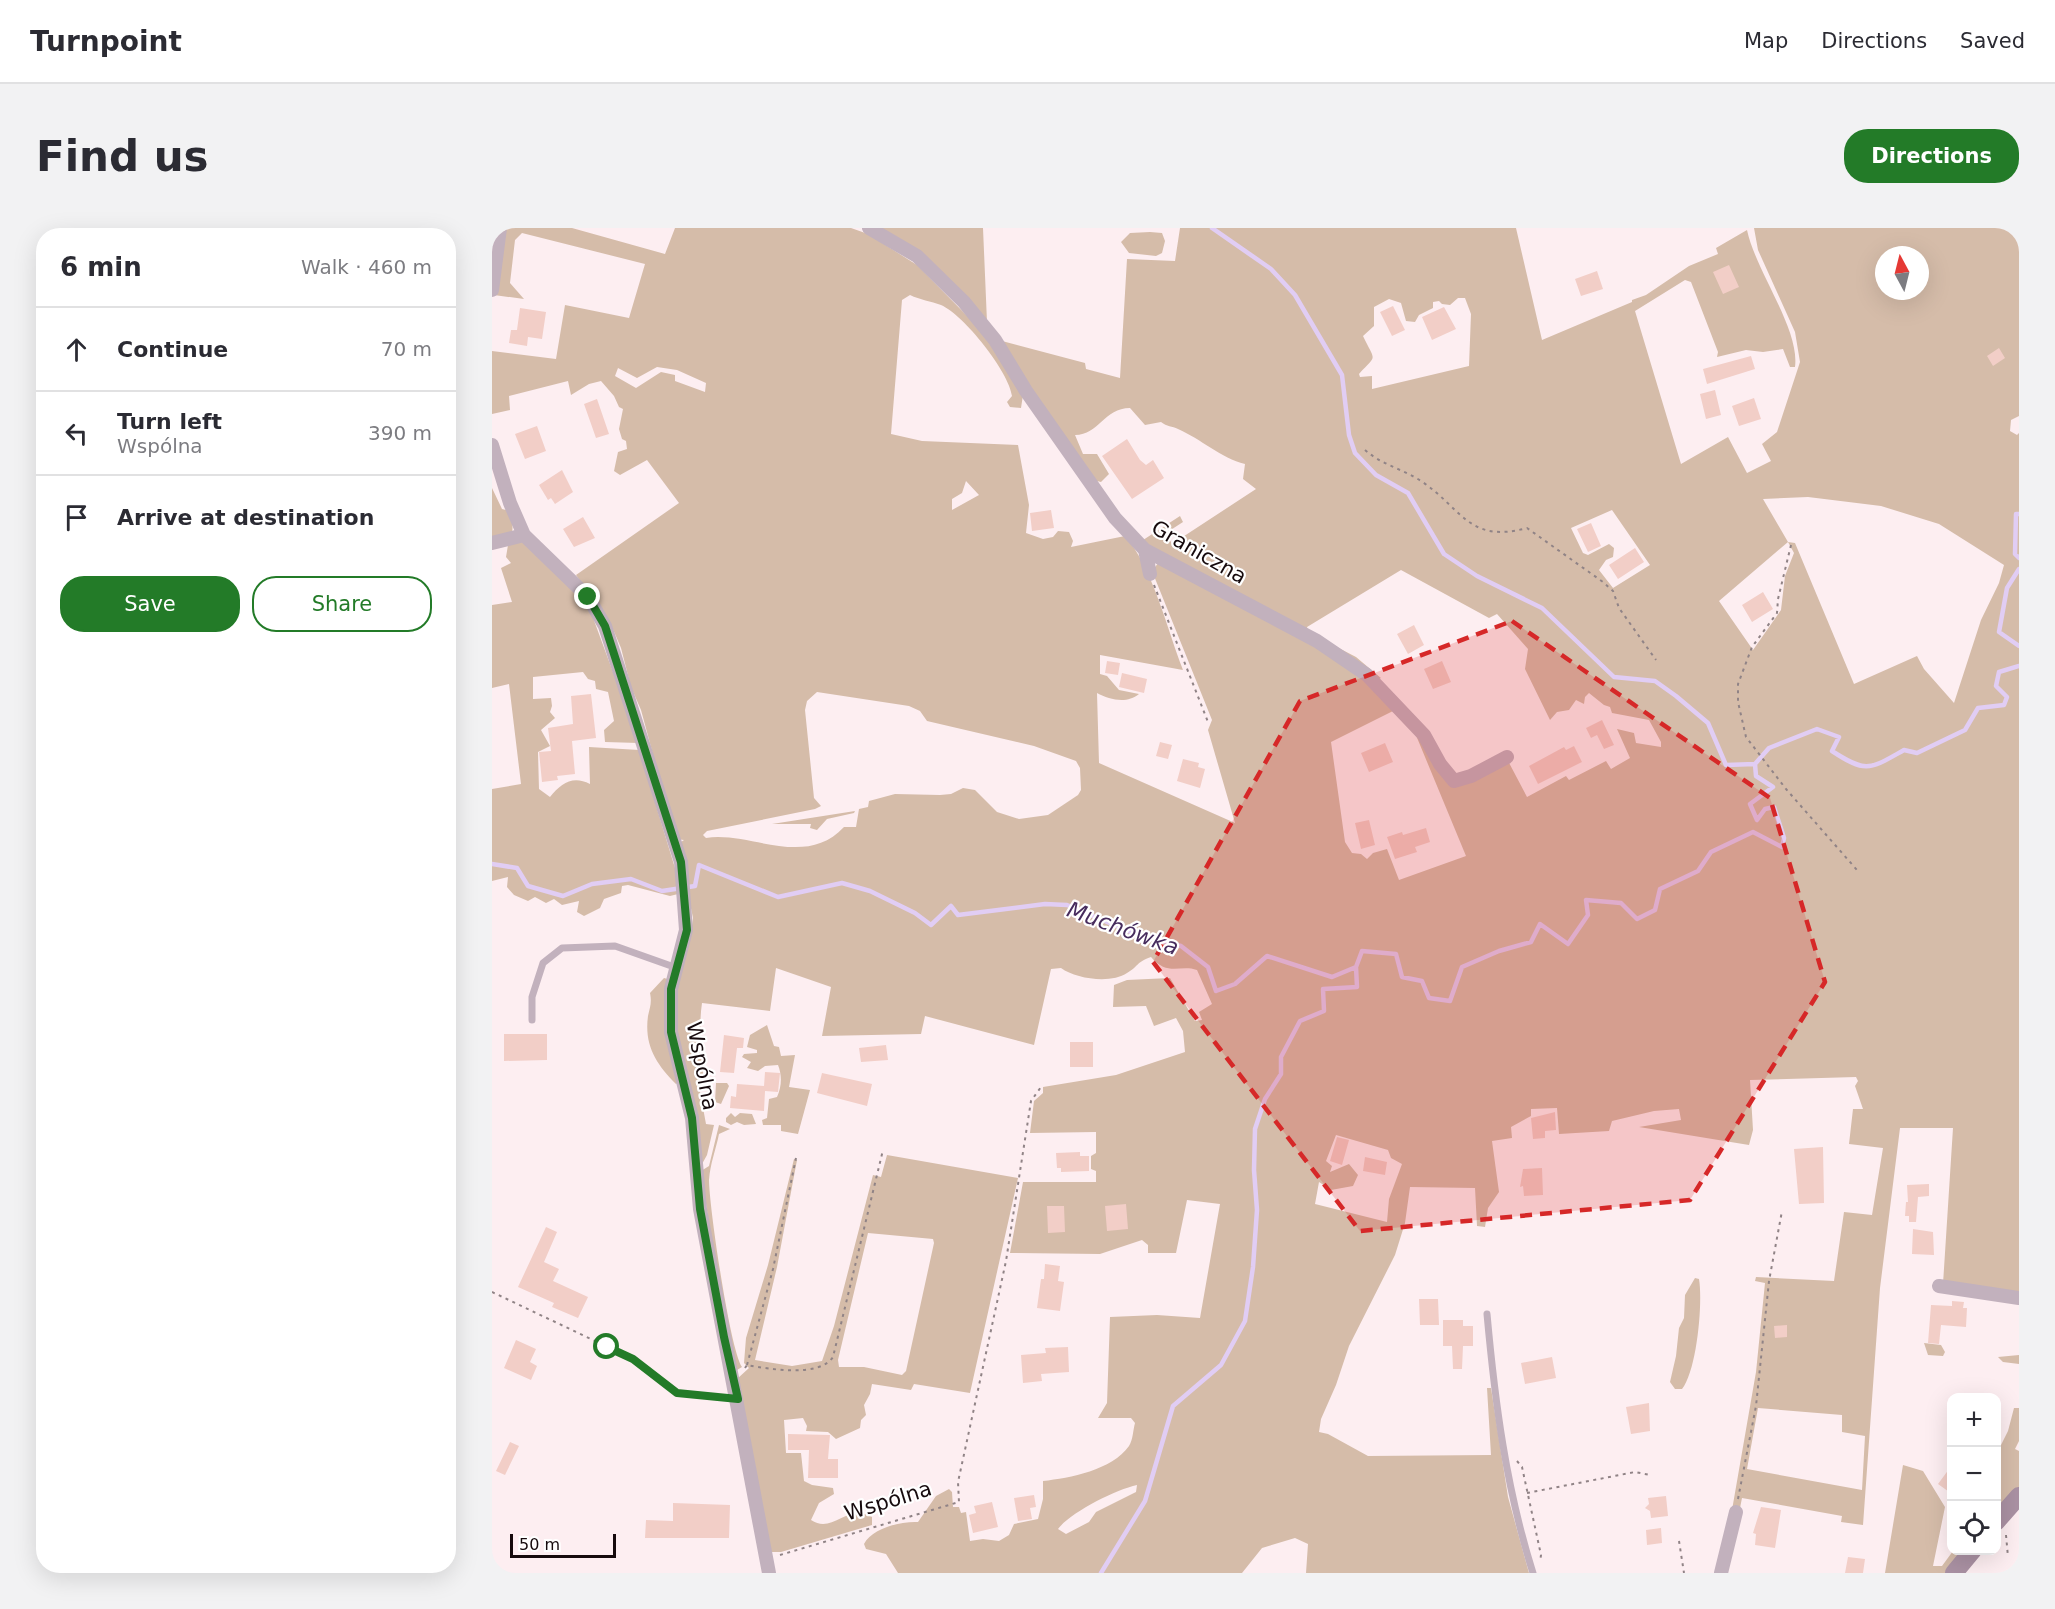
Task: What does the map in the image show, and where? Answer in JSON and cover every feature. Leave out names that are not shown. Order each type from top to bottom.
[{"type":"street","points":[[492,290],[500,228]]},
{"type":"street","name":"Graniczna","points":[[869,228],[917,256],[964,302],[995,340],[1026,391],[1115,518],[1145,550],[1317,641],[1367,675],[1424,735],[1440,764],[1454,781],[1472,776],[1507,757]]},
{"type":"street","name":"Wspólna","points":[[492,445],[510,503],[524,535],[588,597],[605,626],[681,862],[687,930],[671,989],[671,1032],[692,1118],[700,1209],[768,1566]]},
{"type":"street","points":[[492,543],[524,535]]},
{"type":"street","points":[[1145,550],[1150,574]]},
{"type":"street","points":[[1939,1286],[2019,1298]]},
{"type":"street","points":[[2001,1526],[2019,1496]]},
{"type":"street","points":[[1721,1573],[1736,1512]]},
{"type":"street","points":[[1954,1573],[1970,1555]]},
{"type":"lane","points":[[532,1020],[532,997],[543,963],[562,948],[615,946],[677,968]]},
{"type":"lane","points":[[1487,1314],[1496,1408],[1504,1454],[1532,1571]]},
{"type":"path","points":[[1365,450],[1388,467],[1421,481],[1475,526],[1498,534],[1527,528],[1603,582],[1612,591],[1619,608],[1656,660]]},
{"type":"path","points":[[1791,545],[1778,599],[1777,613],[1752,647],[1738,684],[1738,702],[1746,737],[1786,789],[1857,870]]},
{"type":"path","points":[[1150,574],[1208,722]]},
{"type":"path","name":"Wspólna","points":[[768,1566],[959,1502],[958,1482],[1006,1261],[1031,1101],[1041,1087]]},
{"type":"path","points":[[747,1365],[793,1370],[822,1367],[833,1356],[883,1150]]},
{"type":"path","points":[[733,1377],[747,1365],[773,1269],[796,1158]]},
{"type":"path","points":[[1736,1512],[1756,1406],[1769,1281],[1782,1211]]},
{"type":"path","points":[[492,1292],[633,1359],[677,1393],[738,1399]]},
{"type":"path","points":[[1504,1454],[1522,1467],[1541,1561],[1532,1571]]},
{"type":"path","points":[[1527,1494],[1635,1472],[1650,1475]]},
{"type":"path","points":[[2001,1526],[2008,1557]]},
{"type":"path","points":[[1679,1541],[1684,1573]]},
{"type":"highlighted area","points":[[1512,621],[1770,798],[1825,982],[1690,1200],[1360,1231],[1153,962],[1300,701]]},
{"type":"shaded area","points":[[504,228],[572,228],[665,254],[675,228],[851,228],[868,234],[917,265],[982,331],[1023,395],[1021,408],[1010,407],[1007,402],[1012,396],[1003,373],[973,332],[951,311],[941,305],[910,295],[902,300],[891,434],[922,441],[1018,445],[1029,505],[1026,533],[1043,539],[1053,537],[1058,531],[1069,532],[1073,541],[1071,547],[1125,536],[1144,565],[1158,600],[1183,670],[1100,655],[1100,674],[1107,676],[1119,690],[1139,694],[1129,699],[1118,700],[1097,693],[1099,763],[1235,823],[1208,730],[1212,720],[1152,571],[1159,562],[1341,661],[1397,709],[1331,742],[1345,842],[1352,853],[1361,854],[1367,859],[1373,853],[1387,849],[1399,880],[1466,856],[1413,728],[1450,782],[1507,759],[1527,797],[1566,776],[1569,780],[1606,761],[1611,769],[1630,758],[1617,729],[1634,733],[1636,743],[1661,747],[1661,742],[1649,720],[1612,713],[1610,707],[1589,693],[1585,697],[1584,704],[1576,700],[1569,710],[1557,712],[1550,720],[1525,669],[1528,649],[1497,614],[1489,618],[1401,570],[1307,627],[1308,632],[1356,657],[1381,678],[1377,680],[1140,542],[1180,516],[1183,522],[1166,533],[1172,544],[1256,489],[1243,479],[1245,464],[1161,422],[1145,425],[1130,408],[1114,412],[1090,431],[1075,435],[1083,454],[1097,454],[1109,474],[1101,482],[1093,480],[965,301],[872,228],[983,228],[987,322],[1002,341],[1085,363],[1086,369],[1120,378],[1127,259],[1175,261],[1180,228],[1516,228],[1542,340],[1646,295],[1689,266],[1718,254],[1716,248],[1747,230],[1759,264],[1791,335],[1795,352],[1795,367],[1790,367],[1783,349],[1763,352],[1746,350],[1717,357],[1718,352],[1691,282],[1685,280],[1635,311],[1681,464],[1728,437],[1747,473],[1771,461],[1762,444],[1777,432],[1800,362],[1795,332],[1758,250],[1754,228],[2019,228],[2019,416],[2011,420],[2010,431],[2017,435],[2019,433],[2019,1295],[1943,1284],[1953,1128],[1900,1128],[1880,1288],[1863,1525],[1841,1522],[1842,1516],[1742,1498],[1739,1513],[1732,1510],[1756,1372],[1765,1283],[1755,1281],[1756,1277],[1834,1281],[1844,1212],[1872,1215],[1883,1148],[1849,1144],[1853,1109],[1863,1109],[1855,1086],[1858,1081],[1856,1077],[1750,1080],[1753,1130],[1749,1145],[1639,1127],[1681,1120],[1679,1109],[1654,1111],[1612,1121],[1609,1131],[1559,1134],[1557,1108],[1531,1109],[1531,1116],[1511,1127],[1512,1138],[1492,1141],[1499,1192],[1488,1208],[1485,1227],[1477,1226],[1475,1188],[1410,1187],[1405,1223],[1395,1255],[1349,1346],[1336,1385],[1321,1419],[1319,1432],[1328,1434],[1368,1456],[1491,1455],[1487,1388],[1491,1388],[1508,1497],[1529,1573],[1306,1573],[1308,1544],[1295,1538],[1262,1548],[1242,1573],[898,1573],[886,1554],[866,1549],[864,1544],[868,1538],[880,1530],[896,1524],[918,1522],[936,1496],[949,1489],[952,1492],[953,1507],[959,1507],[961,1513],[966,1512],[970,1541],[983,1539],[999,1541],[1009,1535],[1014,1524],[1038,1519],[1043,1499],[1043,1481],[1078,1475],[1101,1467],[1122,1454],[1129,1446],[1135,1423],[1131,1418],[1098,1418],[1107,1403],[1110,1317],[1157,1315],[1200,1318],[1220,1204],[1187,1200],[1176,1253],[1148,1253],[1148,1245],[1142,1240],[1100,1254],[1010,1253],[1023,1182],[1096,1182],[1096,1171],[1091,1169],[1091,1156],[1096,1153],[1096,1132],[1030,1133],[1034,1101],[1043,1093],[1043,1087],[1116,1075],[1185,1052],[1183,1031],[1176,1018],[1154,1026],[1146,1006],[1113,1007],[1114,985],[1127,980],[1170,978],[1195,1021],[1202,1020],[1199,1012],[1212,1004],[1197,970],[1163,967],[1151,957],[1127,973],[1112,978],[1094,979],[1075,975],[1061,968],[1051,969],[1034,1045],[925,1016],[921,1034],[822,1036],[831,987],[776,968],[770,1011],[702,1003],[703,1074],[698,1081],[706,1124],[714,1125],[707,1155],[702,1164],[675,1038],[675,992],[690,940],[693,918],[678,844],[684,840],[676,839],[641,710],[631,687],[621,648],[612,627],[576,575],[679,503],[647,460],[620,475],[614,471],[618,452],[627,449],[626,441],[622,439],[619,429],[623,409],[619,407],[614,396],[601,381],[589,384],[571,395],[568,381],[509,396],[510,410],[492,414],[492,351],[556,359],[565,305],[629,318],[645,264],[522,233],[515,240],[510,283],[524,299],[494,295]],"holes":[[[1458,298],[1465,298],[1471,314],[1469,366],[1372,389],[1372,376],[1360,377],[1359,374],[1373,358],[1363,336],[1374,326],[1374,307],[1389,299],[1401,303],[1406,321],[1415,322],[1419,315],[1433,308],[1433,302],[1439,301],[1450,305]],[[657,367],[677,370],[706,383],[705,392],[675,381],[675,375],[661,372],[636,388],[615,376],[618,368],[637,378]],[[966,481],[979,495],[952,510],[952,499],[962,493]],[[1808,497],[1881,506],[1939,524],[2004,565],[1999,583],[1981,620],[1954,703],[1924,669],[1917,656],[1854,684],[1795,543],[1788,542],[1763,499]],[[1612,510],[1650,565],[1613,588],[1599,570],[1606,560],[1613,557],[1614,548],[1609,544],[1588,555],[1583,553],[1571,528]],[[1788,542],[1794,553],[1785,576],[1781,610],[1753,650],[1719,601]],[[817,692],[909,706],[920,711],[927,721],[1034,746],[1076,761],[1080,768],[1081,790],[1078,795],[1048,815],[1019,819],[997,812],[975,790],[963,788],[951,794],[895,794],[869,801],[868,807],[859,809],[856,827],[844,827],[829,839],[812,845],[777,846],[741,839],[706,838],[703,835],[707,831],[821,806],[814,798],[805,710],[807,701]],[[1336,1135],[1388,1150],[1391,1158],[1402,1164],[1389,1199],[1387,1222],[1315,1204],[1319,1182],[1331,1190],[1353,1186],[1358,1175],[1349,1164],[1330,1172],[1332,1166],[1326,1161]],[[1758,1408],[1842,1415],[1842,1432],[1865,1436],[1862,1490],[1747,1469]],[[1137,1485],[1136,1492],[1096,1512],[1089,1522],[1066,1534],[1058,1529],[1064,1522],[1094,1502]]]},
{"type":"shaded area","points":[[1130,233],[1162,233],[1165,241],[1162,253],[1156,256],[1129,253],[1121,242]]},
{"type":"shaded area","points":[[492,488],[502,509],[506,510],[509,516],[512,532],[492,538]]},
{"type":"shaded area","points":[[528,543],[580,594],[592,615],[639,743],[605,742],[604,730],[614,721],[608,692],[596,689],[595,681],[588,679],[583,672],[533,677],[533,699],[551,698],[550,712],[555,718],[541,730],[550,746],[538,752],[539,789],[550,797],[563,784],[573,780],[590,784],[589,747],[639,750],[675,868],[678,894],[670,896],[628,885],[622,886],[621,893],[604,899],[600,908],[584,916],[577,912],[579,901],[562,905],[554,899],[546,903],[535,897],[528,901],[514,895],[507,887],[508,877],[492,881],[492,789],[521,784],[509,684],[492,688],[492,605],[512,602],[501,568],[511,563],[506,557],[508,545]]},
{"type":"shaded area","points":[[855,811],[827,819],[817,830],[810,828],[811,824],[772,824]]},
{"type":"shaded area","points":[[664,978],[671,980],[679,1082],[676,1084],[657,1061],[648,1036],[650,993]]},
{"type":"shaded area","points":[[767,1025],[774,1046],[779,1047],[781,1056],[795,1055],[789,1087],[810,1090],[798,1134],[781,1131],[781,1125],[763,1125],[762,1120],[767,1118],[769,1099],[777,1097],[780,1089],[781,1077],[778,1065],[765,1066],[758,1071],[747,1068],[751,1062],[742,1057],[744,1054],[757,1053],[757,1050],[747,1047],[750,1035]]},
{"type":"shaded area","points":[[716,1083],[727,1083],[729,1086],[721,1104],[715,1102]]},
{"type":"shaded area","points":[[731,1113],[735,1117],[740,1113],[752,1114],[756,1124],[744,1125],[737,1122],[731,1125],[726,1122],[726,1118]]},
{"type":"shaded area","points":[[719,1125],[730,1129],[719,1134],[709,1180],[710,1195],[726,1307],[742,1367],[737,1370],[717,1276],[701,1171],[709,1166]]},
{"type":"shaded area","points":[[887,1155],[1018,1178],[970,1393],[914,1384],[911,1390],[872,1384],[864,1405],[866,1415],[861,1420],[860,1428],[836,1439],[828,1432],[806,1431],[807,1426],[803,1418],[784,1420],[786,1453],[801,1453],[804,1481],[812,1485],[833,1488],[834,1494],[819,1503],[811,1520],[819,1524],[826,1524],[848,1515],[863,1513],[872,1517],[872,1525],[781,1552],[771,1552],[737,1379],[749,1368],[744,1363],[746,1338],[768,1265],[794,1159],[797,1160],[777,1267],[755,1360],[792,1366],[822,1361],[834,1326],[873,1175],[881,1177]],"holes":[[[868,1233],[933,1239],[906,1371],[902,1375],[864,1367],[839,1367],[838,1360]]]},
{"type":"shaded area","points":[[1695,1278],[1699,1279],[1700,1290],[1698,1336],[1687,1380],[1682,1389],[1675,1389],[1670,1382],[1679,1328],[1684,1318],[1685,1295]]},
{"type":"shaded area","points":[[1924,1343],[1941,1345],[1945,1352],[1943,1356],[1928,1355]]},
{"type":"shaded area","points":[[2019,1355],[2019,1364],[2003,1362],[1998,1357]]},
{"type":"shaded area","points":[[2014,1408],[2019,1408],[2019,1441],[2015,1449],[2019,1451],[2019,1487],[2001,1509],[2001,1445],[2008,1431]]},
{"type":"shaded area","points":[[1903,1465],[1923,1471],[1945,1507],[1933,1566],[1942,1566],[1950,1555],[1965,1555],[1950,1573],[1885,1573]]},
{"type":"building","points":[[1729,265],[1739,287],[1723,294],[1713,272]]},
{"type":"building","points":[[1597,271],[1603,289],[1581,296],[1575,279]]},
{"type":"building","points":[[1393,306],[1405,330],[1392,336],[1380,312]]},
{"type":"building","points":[[1444,307],[1456,329],[1432,340],[1422,317]]},
{"type":"building","points":[[520,308],[546,312],[542,339],[528,337],[527,346],[509,343],[511,330],[517,330]]},
{"type":"building","points":[[1999,348],[2005,358],[1993,366],[1987,356]]},
{"type":"building","points":[[1751,356],[1755,369],[1707,384],[1703,369]]},
{"type":"building","points":[[1715,390],[1721,415],[1706,419],[1700,394]]},
{"type":"building","points":[[1754,398],[1761,419],[1739,426],[1732,406]]},
{"type":"building","points":[[597,399],[609,434],[596,438],[584,404]]},
{"type":"building","points":[[537,426],[546,451],[525,459],[515,434]]},
{"type":"building","points":[[1127,439],[1140,460],[1146,465],[1153,460],[1164,478],[1132,499],[1102,456]]},
{"type":"building","points":[[562,470],[573,492],[555,504],[551,498],[548,500],[539,485]]},
{"type":"building","points":[[1051,510],[1054,528],[1032,531],[1030,513]]},
{"type":"building","points":[[583,517],[595,538],[574,547],[563,529]]},
{"type":"building","points":[[1591,523],[1601,546],[1588,552],[1577,529]]},
{"type":"building","points":[[1635,548],[1644,562],[1618,579],[1609,565]]},
{"type":"building","points":[[1763,592],[1773,609],[1752,622],[1742,605]]},
{"type":"building","points":[[1414,625],[1424,645],[1408,654],[1397,634]]},
{"type":"building","points":[[1107,661],[1120,663],[1118,675],[1105,673]]},
{"type":"building","points":[[1442,661],[1451,682],[1433,689],[1424,669]]},
{"type":"building","points":[[1122,673],[1147,679],[1144,693],[1119,687]]},
{"type":"building","points":[[591,694],[596,738],[572,741],[575,774],[557,776],[558,780],[542,782],[539,752],[551,751],[548,728],[573,724],[571,696]]},
{"type":"building","points":[[1602,720],[1614,745],[1604,749],[1597,735],[1591,738],[1586,728]]},
{"type":"building","points":[[1160,742],[1172,745],[1168,759],[1156,756]]},
{"type":"building","points":[[1385,743],[1393,762],[1369,772],[1361,753]]},
{"type":"building","points":[[1574,746],[1582,762],[1538,784],[1529,766],[1564,747],[1566,750]]},
{"type":"building","points":[[1183,759],[1199,763],[1198,767],[1205,769],[1200,788],[1177,781]]},
{"type":"building","points":[[1369,820],[1375,845],[1361,849],[1355,823]]},
{"type":"building","points":[[1426,828],[1430,842],[1415,847],[1417,852],[1395,859],[1387,837]]},
{"type":"building","points":[[504,1034],[547,1034],[547,1060],[504,1061]]},
{"type":"building","points":[[724,1035],[744,1038],[743,1048],[737,1048],[734,1073],[720,1072]]},
{"type":"building","points":[[1070,1042],[1093,1042],[1093,1067],[1070,1067]]},
{"type":"building","points":[[886,1045],[888,1060],[861,1062],[859,1048]]},
{"type":"building","points":[[765,1072],[780,1073],[778,1092],[765,1091],[764,1111],[730,1108],[731,1096],[736,1097],[737,1084],[764,1086]]},
{"type":"building","points":[[822,1073],[872,1084],[867,1106],[817,1093]]},
{"type":"building","points":[[1555,1112],[1556,1130],[1545,1131],[1545,1138],[1533,1139],[1531,1118]]},
{"type":"building","points":[[1337,1137],[1349,1140],[1342,1165],[1330,1161]]},
{"type":"building","points":[[1823,1147],[1824,1203],[1799,1204],[1794,1149]]},
{"type":"building","points":[[1080,1152],[1080,1156],[1089,1156],[1089,1171],[1061,1172],[1061,1168],[1057,1168],[1056,1153]]},
{"type":"building","points":[[1365,1157],[1387,1162],[1385,1175],[1363,1171]]},
{"type":"building","points":[[1542,1168],[1543,1195],[1524,1196],[1523,1186],[1520,1187],[1523,1169]]},
{"type":"building","points":[[1929,1184],[1929,1196],[1918,1197],[1916,1222],[1909,1222],[1909,1216],[1905,1216],[1906,1202],[1908,1202],[1907,1185]]},
{"type":"building","points":[[1126,1204],[1128,1229],[1107,1231],[1105,1206]]},
{"type":"building","points":[[1047,1206],[1064,1206],[1065,1232],[1048,1233]]},
{"type":"building","points":[[546,1227],[557,1232],[544,1262],[559,1269],[553,1281],[588,1297],[578,1318],[552,1307],[554,1303],[518,1287]]},
{"type":"building","points":[[1913,1229],[1933,1232],[1934,1255],[1912,1254]]},
{"type":"building","points":[[1045,1264],[1060,1266],[1058,1281],[1064,1282],[1060,1311],[1037,1308]]},
{"type":"building","points":[[1419,1299],[1438,1299],[1439,1325],[1420,1325]]},
{"type":"building","points":[[1952,1301],[1964,1302],[1963,1308],[1967,1308],[1966,1327],[1941,1325],[1939,1344],[1928,1343],[1931,1305],[1952,1306]]},
{"type":"building","points":[[1443,1320],[1463,1320],[1463,1326],[1473,1326],[1473,1346],[1463,1346],[1462,1369],[1453,1369],[1452,1346],[1443,1346]]},
{"type":"building","points":[[1787,1325],[1787,1337],[1775,1338],[1774,1326]]},
{"type":"building","points":[[516,1340],[536,1349],[530,1362],[537,1366],[531,1380],[504,1368]]},
{"type":"building","points":[[1068,1347],[1069,1372],[1041,1374],[1042,1381],[1023,1383],[1021,1355],[1046,1353],[1045,1348]]},
{"type":"building","points":[[1552,1357],[1556,1378],[1525,1384],[1521,1363]]},
{"type":"building","points":[[1649,1403],[1650,1431],[1631,1434],[1626,1407]]},
{"type":"building","points":[[788,1434],[830,1435],[828,1459],[838,1459],[838,1478],[808,1478],[809,1450],[788,1450]]},
{"type":"building","points":[[510,1442],[519,1446],[505,1475],[496,1471]]},
{"type":"building","points":[[1947,1472],[1947,1490],[1938,1484]]},
{"type":"building","points":[[1034,1495],[1036,1507],[1030,1508],[1032,1519],[1018,1521],[1014,1498]]},
{"type":"building","points":[[1666,1496],[1668,1516],[1651,1518],[1650,1511],[1645,1508],[1649,1504],[1648,1498]]},
{"type":"building","points":[[992,1502],[998,1527],[973,1533],[969,1515],[976,1513],[974,1506]]},
{"type":"building","points":[[673,1503],[730,1505],[729,1538],[645,1538],[646,1520],[673,1521]]},
{"type":"building","points":[[1761,1507],[1781,1510],[1775,1548],[1755,1545],[1756,1534],[1753,1533]]},
{"type":"building","points":[[1661,1528],[1662,1543],[1647,1545],[1646,1530]]},
{"type":"building","points":[[1848,1557],[1865,1559],[1863,1573],[1845,1573]]},
{"type":"waterway","points":[[1212,228],[1271,269],[1295,295],[1342,375],[1349,435],[1355,453],[1376,475],[1408,493],[1444,554],[1477,576],[1542,608],[1614,677],[1655,681],[1676,696],[1708,723],[1726,765],[1755,764]]},
{"type":"waterway","name":"Muchówka","points":[[2019,514],[2016,514],[2015,554],[2019,558]]},
{"type":"waterway","name":"Muchówka","points":[[2019,569],[2007,588],[1999,632],[2019,646]]},
{"type":"waterway","name":"Muchówka","points":[[492,864],[517,868],[528,886],[563,896],[592,884],[631,879],[662,891],[695,886],[699,865],[778,897],[842,883],[870,891],[915,913],[931,925],[951,906],[958,915],[1045,904],[1067,905],[1140,936],[1181,946],[1208,967],[1216,991],[1235,984],[1267,956],[1332,977],[1356,967],[1362,951],[1396,954],[1402,977],[1422,981],[1429,998],[1450,1001],[1462,967],[1499,951],[1531,942],[1540,924],[1568,944],[1588,915],[1586,900],[1621,903],[1637,919],[1655,910],[1660,889],[1698,871],[1711,852],[1753,832],[1782,847],[1784,838],[1774,807],[1765,809],[1757,820],[1750,804],[1773,787],[1756,776],[1755,764],[1769,748],[1817,729],[1839,737],[1832,751],[1861,766],[1876,765],[1904,750],[1917,753],[1965,730],[1978,708],[2004,705],[2007,697],[1996,686],[1999,672],[2019,666]]},
{"type":"waterway","points":[[1101,1573],[1145,1501],[1173,1406],[1221,1365],[1245,1321],[1253,1267],[1257,1210],[1254,1170],[1255,1129],[1265,1099],[1281,1074],[1281,1057],[1300,1021],[1324,1011],[1323,989],[1357,987],[1356,967]]},
{"type":"route","points":[[588,597],[605,626],[681,862],[687,930],[671,989],[671,1032],[692,1118],[700,1209],[738,1399],[677,1393],[662,1384],[633,1359],[607,1347]]}]
